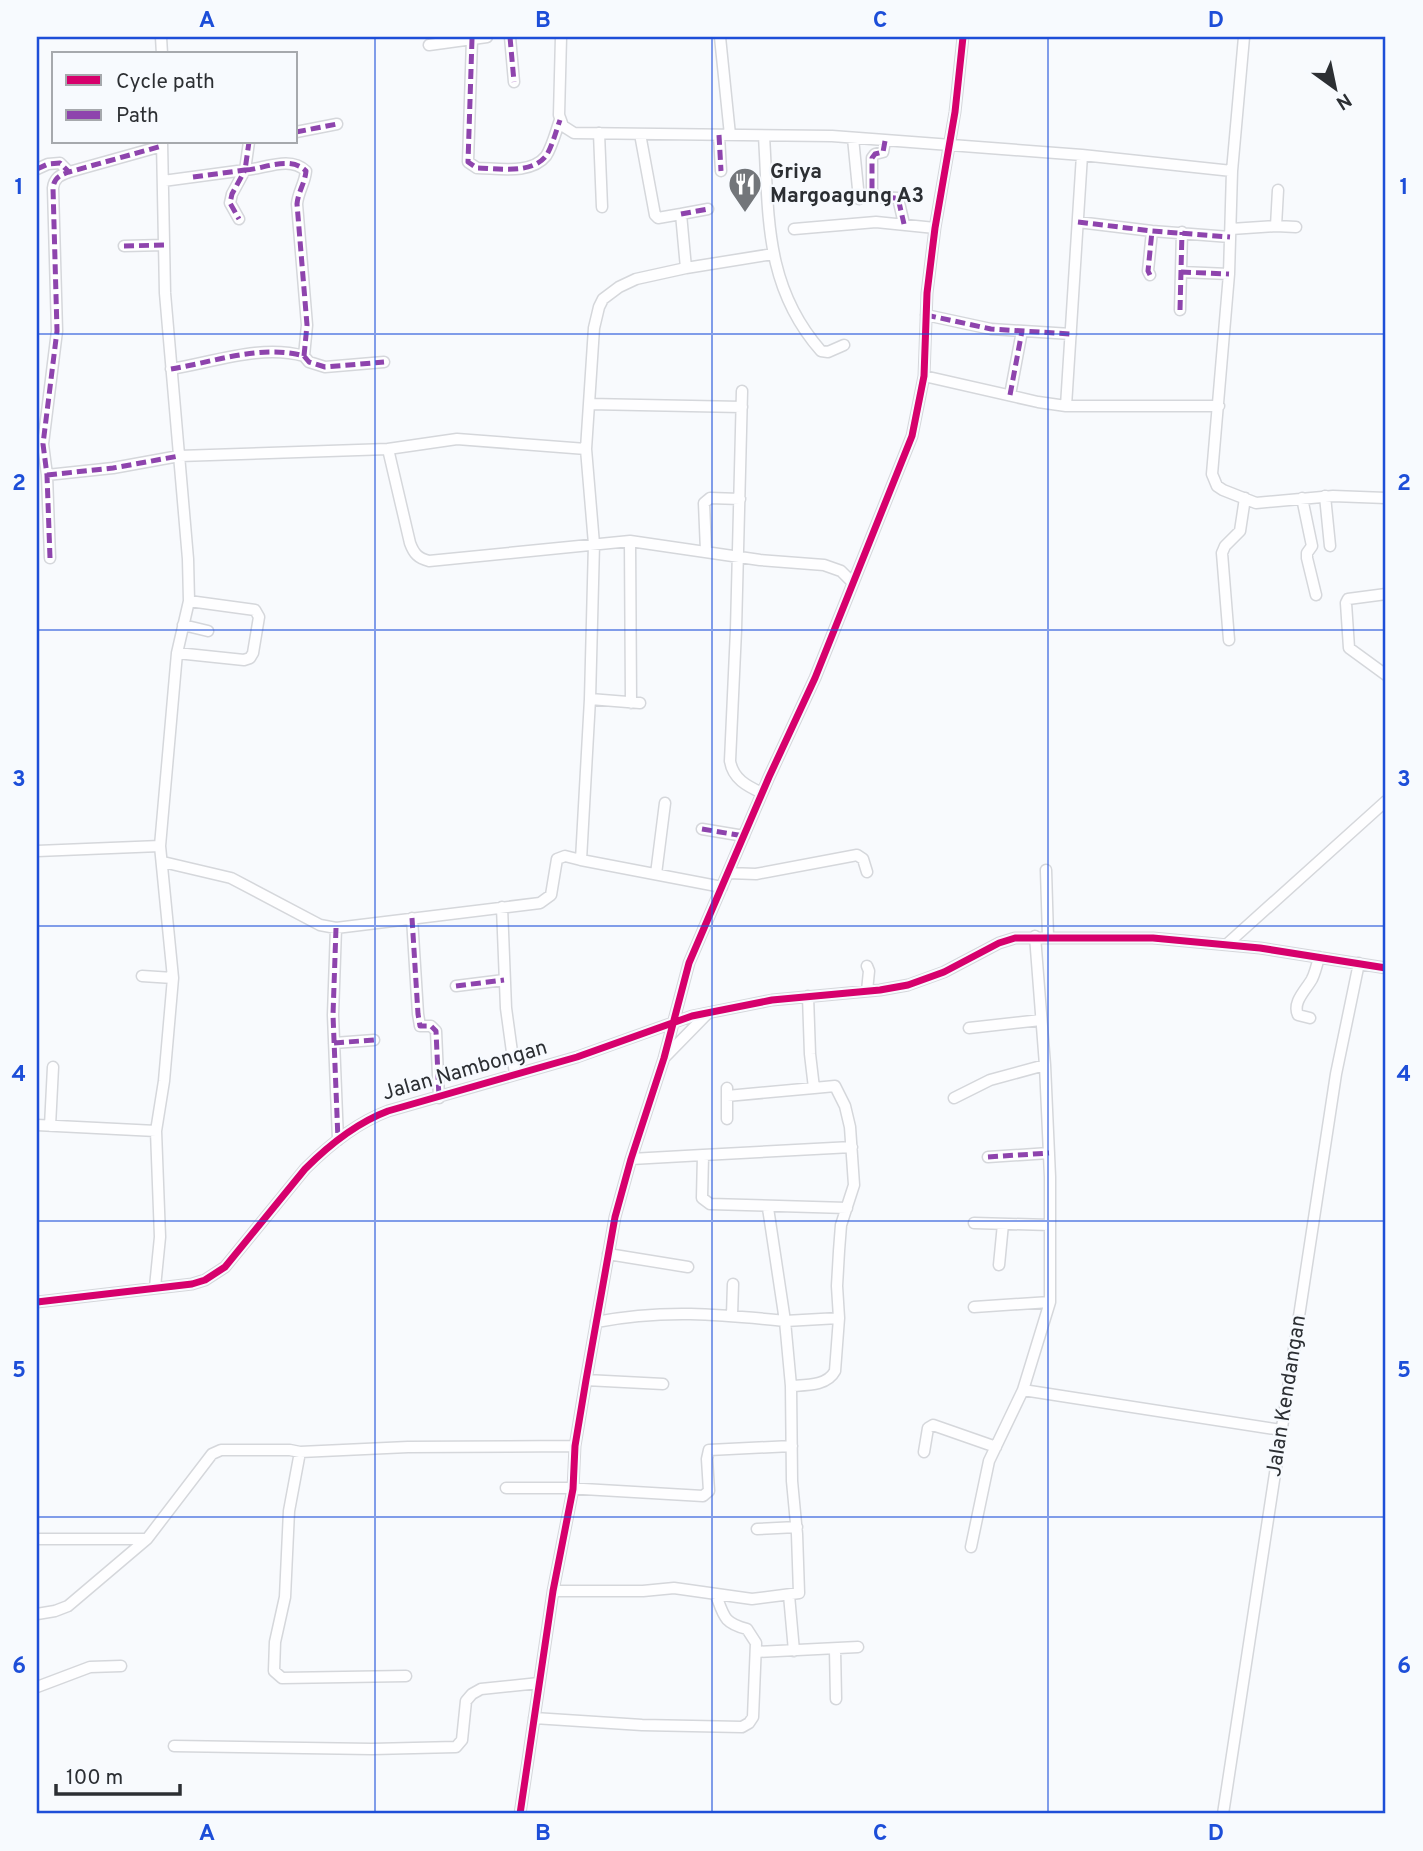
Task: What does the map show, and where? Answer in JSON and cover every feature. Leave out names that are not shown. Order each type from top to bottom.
[{"type":"street","points":[[429,45],[487,37]]},
{"type":"street","points":[[510,37],[514,82]]},
{"type":"street","points":[[472,39],[468,162],[477,168],[520,169],[545,156],[560,120],[561,37]]},
{"type":"street","points":[[720,37],[724,135],[721,171]]},
{"type":"street","points":[[520,1814],[553,1591],[573,1489],[575,1446],[615,1217],[664,1058],[689,962],[815,678],[851,578],[912,436],[924,376],[926,315],[935,228],[955,113],[963,37]]},
{"type":"street","points":[[1244,37],[1232,171],[1229,274],[1212,474],[1217,486],[1264,503],[1325,496],[1386,498]]},
{"type":"street","points":[[560,120],[574,133],[853,138],[1082,155],[1232,171]]},
{"type":"street","points":[[298,132],[337,124]]},
{"type":"street","points":[[599,133],[602,206]]},
{"type":"street","points":[[640,134],[655,215],[658,218],[708,209]]},
{"type":"street","points":[[764,136],[772,254],[785,294],[816,345],[825,352],[844,345]]},
{"type":"street","points":[[853,138],[859,199]]},
{"type":"street","points":[[884,141],[883,152],[872,158],[872,192],[875,197],[898,198],[904,224]]},
{"type":"street","points":[[50,558],[42,523],[47,475],[40,445],[57,331],[53,182],[59,175],[162,144],[165,293],[188,559],[189,601],[177,653],[160,846],[173,978],[164,1081],[156,1131],[160,1237],[155,1287]]},
{"type":"street","points":[[239,219],[230,202],[245,170],[249,144]]},
{"type":"street","points":[[1066,405],[1082,155]]},
{"type":"street","points":[[37,169],[60,163],[69,172]]},
{"type":"street","points":[[163,181],[289,163],[301,165],[306,170],[305,181],[298,192],[297,204],[307,325],[304,356]]},
{"type":"street","points":[[1276,226],[1278,190]]},
{"type":"street","points":[[681,214],[686,268]]},
{"type":"street","points":[[794,229],[863,222],[935,228]]},
{"type":"street","points":[[1078,222],[1182,232],[1230,233],[1276,226],[1296,227]]},
{"type":"street","points":[[1150,275],[1148,271],[1152,231]]},
{"type":"street","points":[[1180,310],[1182,232]]},
{"type":"street","points":[[124,246],[164,245]]},
{"type":"street","points":[[581,860],[590,699],[594,544],[586,449],[594,328],[599,307],[603,299],[636,279],[772,254]]},
{"type":"street","points":[[1181,272],[1229,274]]},
{"type":"street","points":[[926,315],[991,329],[1071,334]]},
{"type":"street","points":[[1010,396],[1022,331]]},
{"type":"street","points":[[171,369],[266,352],[291,352],[304,356],[309,362],[326,367],[384,362]]},
{"type":"street","points":[[924,376],[1010,396],[1066,405],[1219,406]]},
{"type":"street","points":[[742,391],[739,556],[730,761],[739,780],[762,793]]},
{"type":"street","points":[[589,404],[742,407]]},
{"type":"street","points":[[47,475],[113,468],[179,456],[388,449],[457,439],[586,449]]},
{"type":"street","points":[[388,449],[410,543],[416,555],[429,561],[630,541],[760,560],[824,565],[851,578]]},
{"type":"street","points":[[1325,496],[1330,545]]},
{"type":"street","points":[[1229,640],[1222,553],[1240,531],[1245,498]]},
{"type":"street","points":[[1302,498],[1312,546],[1307,558],[1316,595]]},
{"type":"street","points":[[706,551],[705,503],[710,499],[740,499]]},
{"type":"street","points":[[590,699],[635,703],[630,541]]},
{"type":"street","points":[[1386,594],[1354,596],[1348,598],[1346,603],[1349,648],[1386,675]]},
{"type":"street","points":[[177,653],[244,660],[250,658],[253,653],[259,617],[257,612],[189,601]]},
{"type":"street","points":[[183,625],[208,631]]},
{"type":"street","points":[[1226,945],[1386,801]]},
{"type":"street","points":[[656,874],[665,803]]},
{"type":"street","points":[[702,829],[744,836]]},
{"type":"street","points":[[37,852],[160,846]]},
{"type":"street","points":[[728,873],[756,874],[857,855],[863,859],[867,872]]},
{"type":"street","points":[[163,862],[231,878],[320,925],[336,928],[545,901],[551,895],[557,859],[565,856],[722,887]]},
{"type":"street","points":[[1046,870],[1048,937]]},
{"type":"street","points":[[502,907],[504,980],[515,1074]]},
{"type":"street","points":[[412,918],[418,1014],[420,1026],[433,1026],[436,1031],[439,1098]]},
{"type":"street","points":[[336,928],[334,1043],[338,1140]]},
{"type":"street","points":[[971,1547],[989,1461],[1023,1390],[1050,1302],[1049,1153],[1035,936]]},
{"type":"street","name":"Jalan Nambongan","points":[[37,1302],[192,1284],[205,1280],[225,1267],[305,1169],[338,1140],[377,1115],[577,1057],[672,1022],[708,1013],[772,1000],[908,985],[929,978],[999,943],[1035,936],[1153,938],[1226,945],[1386,968]]},
{"type":"street","points":[[1310,1018],[1298,1015],[1297,1003],[1314,976],[1319,957]]},
{"type":"street","name":"Jalan Kendangan","points":[[1223,1814],[1336,1074],[1359,963]]},
{"type":"street","points":[[867,966],[867,991]]},
{"type":"street","points":[[142,976],[173,978]]},
{"type":"street","points":[[456,986],[504,980]]},
{"type":"street","points":[[808,996],[809,1044],[814,1088]]},
{"type":"street","points":[[664,1058],[708,1013]]},
{"type":"street","points":[[969,1028],[1041,1020]]},
{"type":"street","points":[[334,1043],[374,1040]]},
{"type":"street","points":[[954,1098],[990,1080],[1045,1065]]},
{"type":"street","points":[[50,1126],[53,1067]]},
{"type":"street","points":[[727,1119],[727,1092],[836,1087],[845,1106],[852,1147],[853,1191],[841,1225],[836,1365],[833,1375],[814,1384],[792,1386]]},
{"type":"street","points":[[37,1125],[156,1131]]},
{"type":"street","points":[[631,1159],[852,1147]]},
{"type":"street","points":[[988,1157],[1049,1153]]},
{"type":"street","points":[[703,1155],[703,1201],[710,1204],[768,1208],[846,1208]]},
{"type":"street","points":[[553,1591],[643,1591],[674,1588],[752,1599],[799,1593],[797,1527],[792,1481],[792,1386],[768,1208]]},
{"type":"street","points":[[974,1223],[1050,1225]]},
{"type":"street","points":[[999,1265],[1003,1224]]},
{"type":"street","points":[[608,1254],[688,1267]]},
{"type":"street","points":[[732,1315],[733,1284]]},
{"type":"street","points":[[974,1307],[1050,1302]]},
{"type":"street","points":[[596,1322],[666,1312],[785,1321],[839,1318]]},
{"type":"street","points":[[586,1380],[663,1384]]},
{"type":"street","points":[[1023,1390],[1281,1430]]},
{"type":"street","points":[[924,1452],[928,1428],[933,1425],[996,1447]]},
{"type":"street","points":[[37,1614],[68,1606],[146,1539],[205,1461],[221,1450],[300,1452],[408,1447],[575,1446]]},
{"type":"street","points":[[506,1489],[573,1489],[703,1496],[709,1491],[709,1450],[792,1446]]},
{"type":"street","points":[[300,1452],[289,1511],[285,1590],[275,1642],[274,1671],[282,1678],[406,1676]]},
{"type":"street","points":[[757,1529],[797,1527]]},
{"type":"street","points":[[37,1539],[146,1539]]},
{"type":"street","points":[[534,1718],[642,1725],[742,1727],[749,1723],[753,1717],[756,1643],[747,1629],[727,1622],[716,1595]]},
{"type":"street","points":[[789,1595],[794,1651]]},
{"type":"street","points":[[756,1652],[858,1647]]},
{"type":"street","points":[[835,1649],[836,1699]]},
{"type":"street","points":[[37,1688],[90,1667],[121,1666]]},
{"type":"street","points":[[174,1746],[372,1749],[456,1747],[462,1740],[466,1701],[472,1694],[481,1689],[539,1683]]},
{"type":"marked path","points":[[510,37],[514,82]]},
{"type":"marked path","points":[[472,39],[468,162],[477,168],[513,169],[532,166],[546,156],[560,120]]},
{"type":"marked path","points":[[298,132],[337,124]]},
{"type":"marked path","points":[[719,135],[721,171]]},
{"type":"marked path","points":[[885,141],[883,152],[872,158],[872,192],[875,197],[898,198],[904,224]]},
{"type":"marked path","points":[[171,369],[254,353],[304,356],[307,325],[297,204],[306,171],[300,166],[285,163],[245,170],[249,144]]},
{"type":"marked path","points":[[37,169],[60,163],[69,172],[162,146]]},
{"type":"marked path","points":[[193,177],[245,170],[230,203],[239,219]]},
{"type":"marked path","points":[[50,558],[43,444],[57,331],[53,188],[58,177],[69,172]]},
{"type":"marked path","points":[[681,214],[708,209]]},
{"type":"marked path","points":[[1078,222],[1230,237]]},
{"type":"marked path","points":[[1150,275],[1148,271],[1152,231]]},
{"type":"marked path","points":[[1180,310],[1182,232]]},
{"type":"marked path","points":[[124,246],[164,245]]},
{"type":"marked path","points":[[1181,272],[1229,274]]},
{"type":"marked path","points":[[926,315],[991,329],[1071,334]]},
{"type":"marked path","points":[[1010,395],[1022,331]]},
{"type":"marked path","points":[[304,356],[309,362],[325,367],[384,362]]},
{"type":"marked path","points":[[47,475],[113,468],[179,456]]},
{"type":"marked path","points":[[702,829],[744,836]]},
{"type":"marked path","points":[[412,918],[418,1014],[420,1026],[431,1026],[436,1031],[439,1098]]},
{"type":"marked path","points":[[336,928],[333,1015],[338,1140]]},
{"type":"marked path","points":[[456,986],[504,980]]},
{"type":"marked path","points":[[334,1043],[374,1040]]},
{"type":"marked path","points":[[988,1157],[1049,1153]]},
{"type":"cycle path","points":[[520,1814],[553,1591],[573,1489],[575,1446],[615,1217],[664,1058],[689,963],[815,678],[912,436],[924,376],[927,293],[955,112],[963,37]]},
{"type":"cycle path","points":[[37,1302],[192,1284],[205,1280],[225,1267],[305,1169],[333,1143],[365,1122],[388,1111],[577,1057],[692,1016],[772,1000],[908,985],[944,972],[999,943],[1015,938],[1153,938],[1260,948],[1386,968]]},
{"type":"place","name":"Griya Margoagung A3","points":[[745,214]]}]
